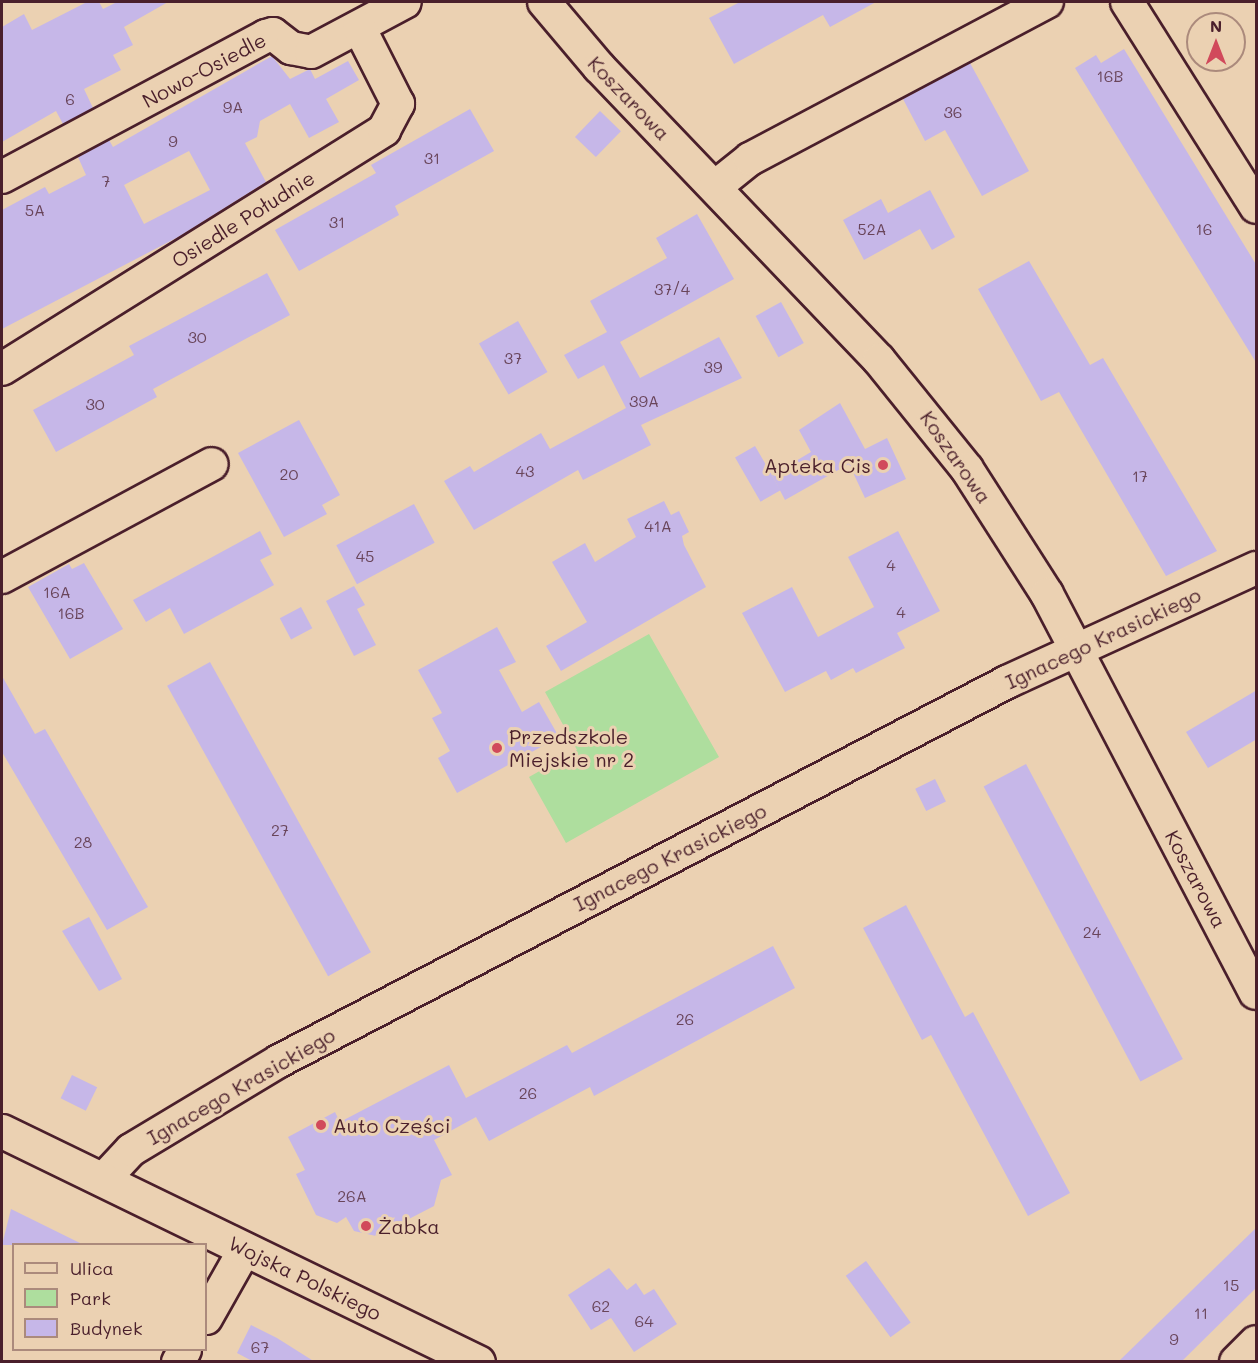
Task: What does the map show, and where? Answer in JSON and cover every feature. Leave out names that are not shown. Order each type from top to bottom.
[{"type":"main road","name":"Wojska Polskiego","points":[[2,1131],[478,1362]]},
{"type":"street","name":"Nowo-Osiedle","points":[[2,177],[266,36],[273,34],[302,53],[359,27],[405,2]]},
{"type":"street","name":"Koszarowa","points":[[544,2],[599,67],[716,187],[927,415],[1007,531],[1075,649],[1257,993]]},
{"type":"street","points":[[716,187],[750,159],[1047,2]]},
{"type":"street","points":[[1127,2],[1257,207]]},
{"type":"street","name":"Osiedle Południe","points":[[2,369],[384,130],[398,104],[359,27]]},
{"type":"street","points":[[2,577],[212,464]]},
{"type":"street","name":"Ignacego Krasickiego","points":[[103,1180],[131,1150],[279,1061],[1075,649],[1257,568]]},
{"type":"street","points":[[207,1316],[245,1249]]},
{"type":"street","points":[[1236,1362],[1257,1342]]},
{"type":"green space","points":[[649,634],[719,757],[566,843],[529,777],[577,750],[545,692]]},
{"type":"building","points":[[87,2],[99,2],[103,9],[117,2],[168,2],[124,27],[133,45],[113,55],[121,70],[84,89],[93,108],[63,124],[56,111],[2,142],[2,27],[24,14],[32,30]]},
{"type":"building","points":[[740,2],[876,2],[830,27],[823,15],[734,64],[709,18]]},
{"type":"building","points":[[1124,49],[1257,266],[1257,364],[1075,68],[1096,55],[1101,63]]},
{"type":"building","points":[[272,56],[290,79],[310,69],[315,79],[348,61],[359,80],[326,99],[339,122],[309,138],[290,104],[260,121],[257,137],[245,143],[266,182],[180,236],[2,329],[2,210],[45,187],[49,194],[86,175],[78,157],[109,140],[113,147]],"holes":[[[189,151],[210,190],[144,224],[124,185]]]},
{"type":"building","points":[[970,63],[1029,171],[982,196],[945,130],[925,141],[903,99]]},
{"type":"building","points":[[470,109],[494,151],[395,206],[399,215],[299,271],[275,230],[376,173],[371,165]]},
{"type":"building","points":[[600,111],[621,131],[596,157],[575,137]]},
{"type":"building","points":[[930,190],[955,237],[932,250],[920,229],[864,260],[843,220],[881,199],[888,213]]},
{"type":"building","points":[[697,214],[734,279],[620,342],[640,378],[719,337],[742,378],[641,425],[651,445],[583,480],[578,470],[474,530],[444,481],[470,466],[474,472],[541,433],[550,449],[626,408],[604,365],[578,379],[564,355],[607,332],[590,301],[667,258],[656,238]]},
{"type":"building","points":[[1029,261],[1090,365],[1103,358],[1217,551],[1166,576],[1059,392],[1041,401],[978,289]]},
{"type":"building","points":[[267,273],[290,315],[153,389],[157,397],[56,452],[33,410],[134,355],[129,346]]},
{"type":"building","points":[[781,302],[804,343],[778,357],[756,316]]},
{"type":"building","points":[[518,321],[548,372],[509,395],[479,344]]},
{"type":"building","points":[[840,403],[865,449],[887,438],[906,479],[865,498],[849,464],[785,500],[772,475],[811,452],[799,430]]},
{"type":"building","points":[[299,420],[340,495],[322,505],[327,514],[284,537],[238,453]]},
{"type":"building","points":[[755,446],[781,490],[761,502],[735,457]]},
{"type":"building","points":[[664,501],[671,515],[679,511],[689,532],[682,536],[684,545],[706,587],[561,671],[546,646],[587,622],[552,562],[585,543],[595,562],[636,537],[627,519]]},
{"type":"building","points":[[414,504],[435,543],[357,584],[336,545]]},
{"type":"building","points":[[260,531],[272,554],[260,560],[274,585],[184,634],[170,608],[146,622],[133,600]]},
{"type":"building","points":[[898,531],[940,611],[897,633],[905,648],[856,673],[853,668],[831,680],[826,671],[785,692],[742,613],[792,587],[818,637],[874,607],[848,557]]},
{"type":"building","points":[[84,563],[123,629],[70,659],[28,587],[69,564],[72,569]]},
{"type":"building","points":[[354,586],[365,605],[357,609],[376,645],[354,656],[326,601]]},
{"type":"building","points":[[301,607],[312,628],[291,639],[280,618]]},
{"type":"building","points":[[497,627],[516,662],[499,670],[522,712],[539,702],[559,737],[457,793],[438,758],[450,751],[432,718],[442,713],[418,670]]},
{"type":"building","points":[[210,662],[371,952],[328,976],[167,686]]},
{"type":"building","points":[[2,676],[35,734],[45,729],[148,907],[107,930],[2,752]]},
{"type":"building","points":[[1257,690],[1257,739],[1208,768],[1186,732]]},
{"type":"building","points":[[1026,764],[1183,1059],[1140,1081],[984,787]]},
{"type":"building","points":[[935,779],[946,801],[926,811],[915,789]]},
{"type":"building","points":[[906,905],[965,1017],[973,1012],[1070,1193],[1028,1216],[931,1035],[922,1040],[863,928]]},
{"type":"building","points":[[89,917],[122,979],[99,991],[62,931]]},
{"type":"building","points":[[773,946],[795,988],[594,1096],[590,1087],[489,1141],[476,1117],[434,1140],[452,1175],[441,1180],[434,1206],[376,1236],[354,1231],[346,1217],[337,1223],[316,1215],[296,1174],[305,1170],[288,1137],[335,1112],[340,1122],[449,1065],[466,1098],[567,1045],[572,1053]]},
{"type":"building","points":[[72,1075],[97,1087],[86,1111],[61,1098]]},
{"type":"building","points":[[11,1209],[80,1243],[12,1243],[12,1245],[2,1245]]},
{"type":"building","points":[[1257,1227],[1257,1287],[1181,1362],[1118,1362]]},
{"type":"building","points":[[866,1261],[911,1322],[890,1337],[846,1276]]},
{"type":"building","points":[[609,1268],[627,1290],[636,1283],[644,1295],[654,1289],[677,1324],[634,1352],[611,1318],[591,1330],[568,1295]]},
{"type":"building","points":[[251,1325],[315,1362],[254,1362],[237,1353]]},
{"type":"place","name":"Apteka Cis","points":[[883,465]]},
{"type":"place","name":"Przedszkole Miejskie nr 2","points":[[497,748]]},
{"type":"place","name":"Auto Części","points":[[321,1125]]},
{"type":"place","name":"Żabka","points":[[366,1226]]}]
